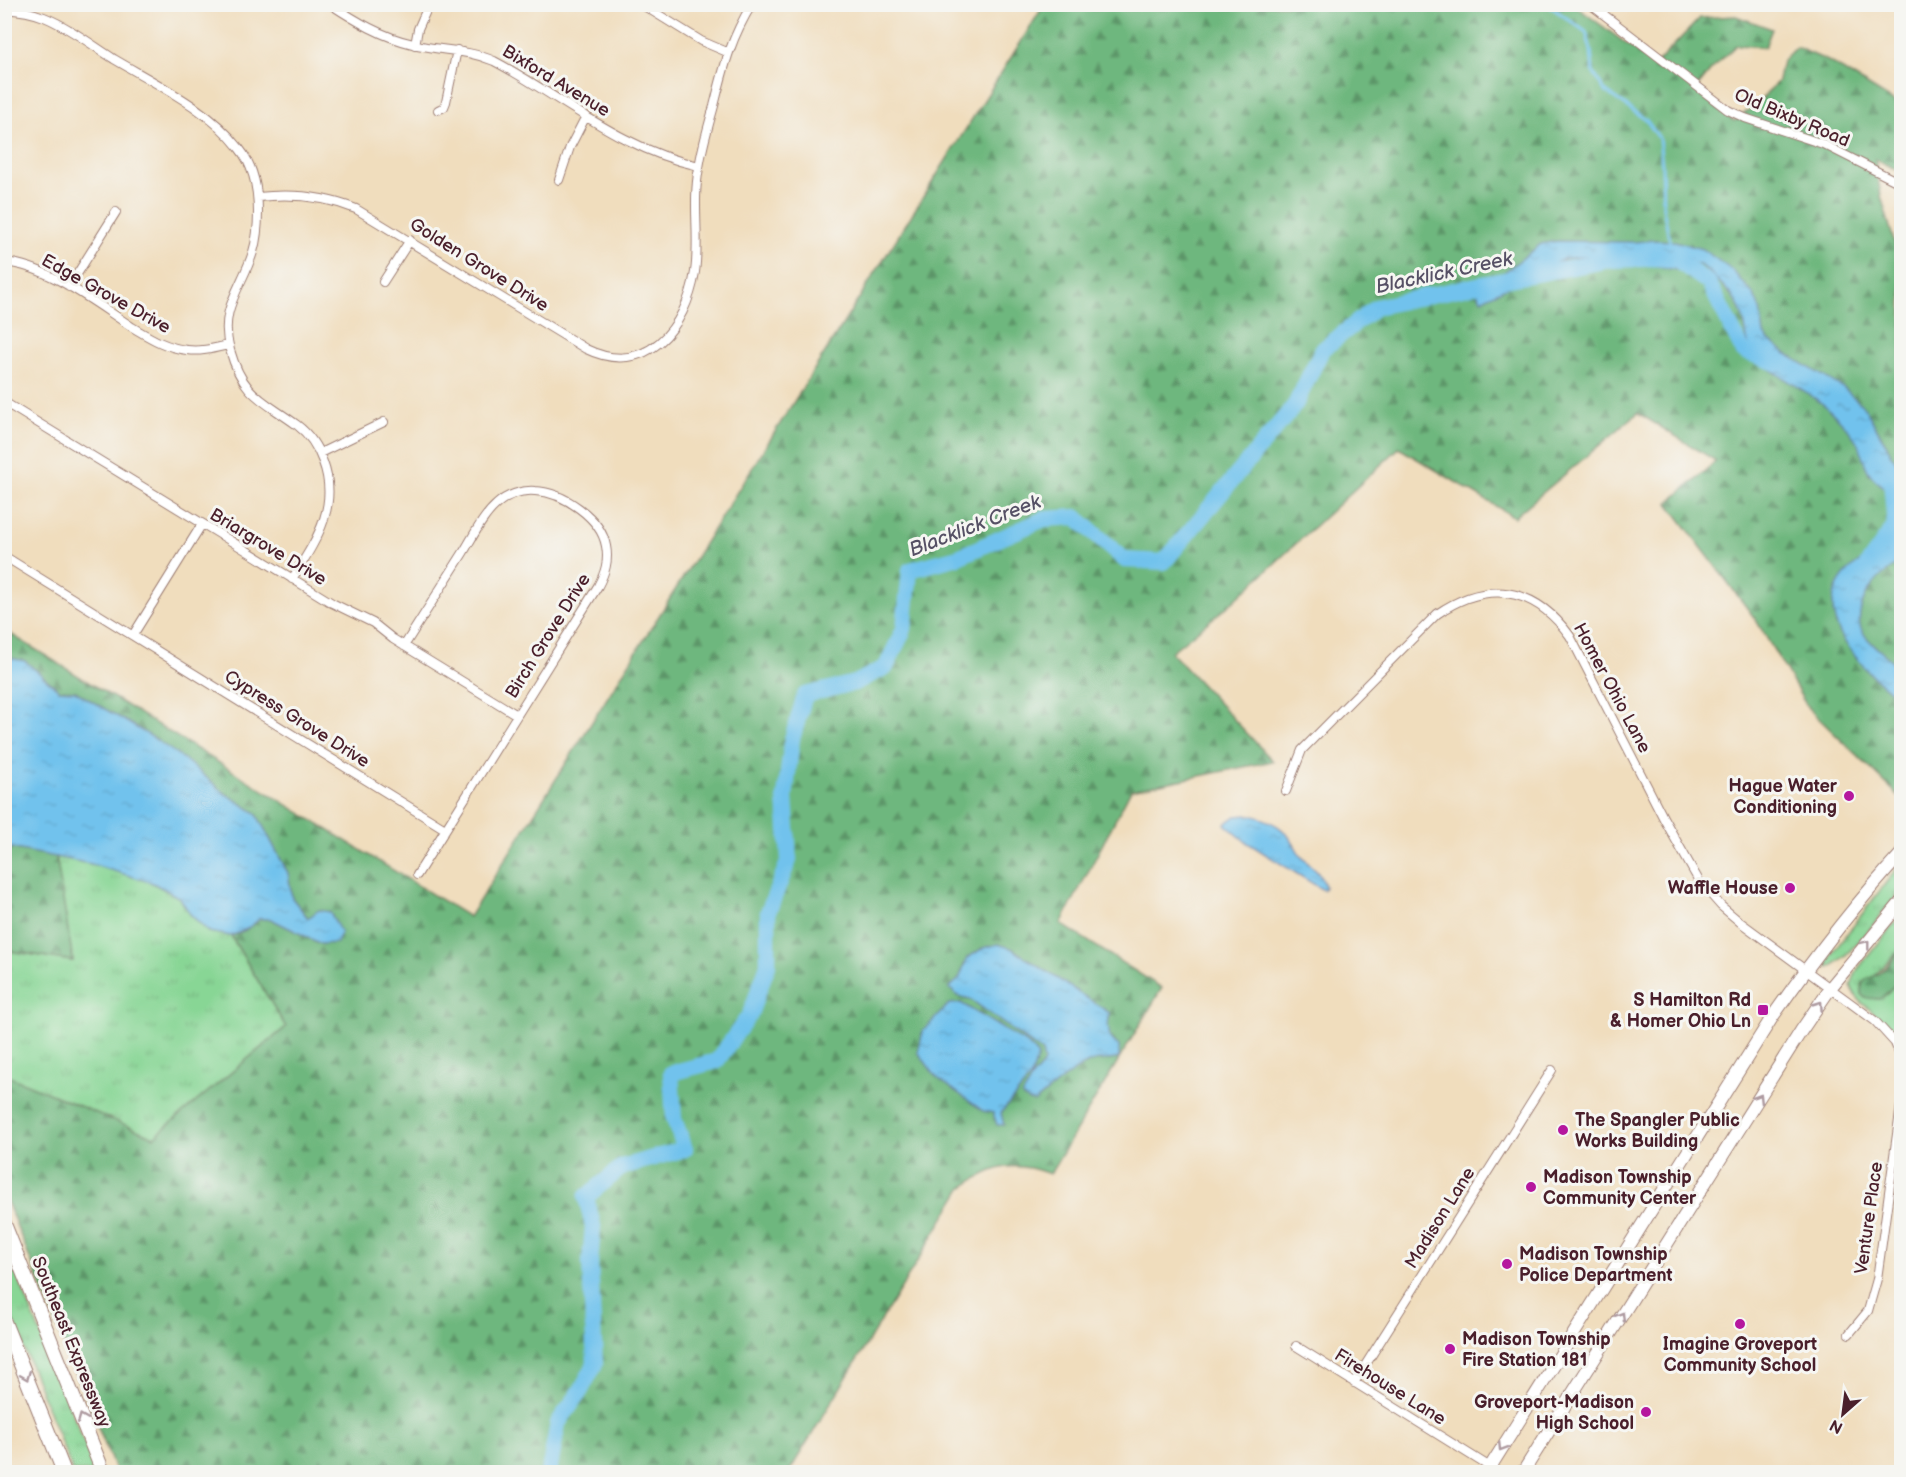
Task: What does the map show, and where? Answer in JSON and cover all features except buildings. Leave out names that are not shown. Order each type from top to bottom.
[{"type":"highway","name":"Southeast Expressway","points":[[4,1224],[103,1473]]},
{"type":"highway","points":[[4,1322],[64,1473]]},
{"type":"main road","points":[[1492,1471],[1743,1063],[1805,969],[1902,853]]},
{"type":"main road","points":[[1523,1473],[1801,1031],[1831,987],[1902,901]]},
{"type":"street","name":"Bixford Avenue","points":[[330,4],[380,34],[415,45],[457,50],[494,61],[646,150],[699,166]]},
{"type":"street","points":[[415,45],[418,29],[429,4]]},
{"type":"street","points":[[641,4],[701,41],[728,51]]},
{"type":"street","points":[[699,166],[728,51],[752,4]]},
{"type":"street","name":"Old Bixby Road","points":[[1590,4],[1728,110],[1745,118],[1823,144],[1902,184]]},
{"type":"street","points":[[4,9],[29,12],[60,25],[204,114],[218,124],[241,149],[258,197],[258,228],[254,250],[228,309],[228,345],[238,371],[248,388],[262,402],[300,427],[320,453],[326,469],[329,488],[327,515],[317,538],[292,579]]},
{"type":"street","points":[[438,110],[444,107],[446,102],[457,50]]},
{"type":"street","points":[[559,180],[570,147],[586,116]]},
{"type":"street","name":"Golden Grove Drive","points":[[258,197],[276,195],[324,197],[369,215],[598,355],[617,358],[640,355],[657,345],[673,328],[684,307],[694,274],[697,246],[695,205],[699,166]]},
{"type":"street","points":[[69,287],[116,212]]},
{"type":"street","points":[[383,282],[410,240]]},
{"type":"street","name":"Edge Grove Drive","points":[[4,262],[36,270],[69,287],[169,347],[197,351],[228,345]]},
{"type":"street","name":"Briargrove Drive","points":[[4,402],[332,603],[373,623],[404,646],[516,715]]},
{"type":"street","points":[[320,453],[384,422]]},
{"type":"street","name":"Birch Grove Drive","points":[[404,646],[487,515],[507,497],[521,492],[549,493],[571,504],[593,521],[601,531],[606,545],[607,559],[605,572],[598,586],[417,875]]},
{"type":"street","points":[[133,635],[202,524]]},
{"type":"street","name":"Cypress Grove Drive","points":[[4,556],[445,829]]},
{"type":"street","name":"Homer Ohio Lane","points":[[1286,791],[1302,750],[1437,614],[1456,602],[1477,595],[1504,593],[1525,597],[1551,612],[1570,636],[1659,810],[1700,881],[1721,906],[1740,922],[1831,987]]},
{"type":"street","points":[[1831,987],[1887,1032],[1902,1060]]},
{"type":"street","name":"Madison Lane","points":[[1354,1383],[1552,1070]]},
{"type":"street","name":"Venture Place","points":[[1849,1334],[1868,1311],[1877,1279],[1902,1098]]},
{"type":"street","name":"Firehouse Lane","points":[[1296,1346],[1492,1471]]},
{"type":"green space","points":[[1044,5],[1574,5],[1655,65],[1700,18],[1736,16],[1772,29],[1765,47],[1736,45],[1695,90],[1734,121],[1758,103],[1778,81],[1782,61],[1796,47],[1828,61],[1901,106],[1901,172],[1875,159],[1881,196],[1902,269],[1901,798],[1808,708],[1756,620],[1668,503],[1716,461],[1638,413],[1514,517],[1399,448],[1233,602],[1171,652],[1273,761],[1131,790],[1061,924],[1162,988],[1050,1174],[1014,1166],[994,1170],[962,1188],[789,1472],[116,1472],[5,1197],[5,1075],[154,1137],[286,1027],[231,936],[245,930],[260,919],[271,919],[321,944],[308,918],[292,898],[288,873],[256,813],[226,794],[184,759],[75,691],[59,690],[25,661],[5,657],[4,630],[469,917]]},
{"type":"green space","points":[[4,847],[56,856],[73,961],[5,950]]},
{"type":"green space","points":[[56,856],[112,869],[153,883],[180,898],[190,914],[209,932],[231,936],[286,1027],[154,1137],[5,1075],[4,950],[73,961]]},
{"type":"green space","points":[[1901,863],[1901,890],[1855,946],[1835,964],[1828,967],[1828,961],[1834,951]]},
{"type":"green space","points":[[1901,915],[1901,949],[1861,989],[1861,994],[1865,998],[1888,993],[1901,976],[1901,1043],[1889,1026],[1859,1000],[1851,985],[1857,970]]},
{"type":"green space","points":[[1901,949],[1901,972],[1897,983],[1880,999],[1865,998],[1861,994],[1863,982],[1885,969]]},
{"type":"green space","points":[[4,1243],[96,1472],[73,1472],[5,1301]]},
{"type":"water","points":[[1557,241],[1675,241],[1702,249],[1733,271],[1754,295],[1767,339],[1790,356],[1845,389],[1865,408],[1901,470],[1901,561],[1879,578],[1870,589],[1859,618],[1861,629],[1868,638],[1901,667],[1901,699],[1873,676],[1849,648],[1836,625],[1833,602],[1840,581],[1848,571],[1881,550],[1891,540],[1899,521],[1897,501],[1870,474],[1858,444],[1839,419],[1817,400],[1767,367],[1752,353],[1738,306],[1712,275],[1693,263],[1684,264],[1683,271],[1610,258],[1580,257],[1564,259],[1481,300],[1473,279],[1503,273],[1541,244]]},
{"type":"water","points":[[5,657],[25,661],[59,690],[75,691],[152,737],[184,759],[226,794],[256,813],[288,873],[292,898],[308,918],[319,910],[330,912],[341,933],[337,943],[321,944],[271,919],[260,919],[245,930],[231,936],[209,932],[190,914],[180,898],[153,883],[91,864],[5,847]]},
{"type":"water","points":[[1236,816],[1258,817],[1281,829],[1291,839],[1302,857],[1322,878],[1325,887],[1323,890],[1246,842],[1225,824]]},
{"type":"water","points":[[998,944],[1011,948],[1110,1013],[1108,1024],[1110,1038],[1119,1046],[1119,1058],[1094,1061],[1083,1066],[1035,1102],[1028,1101],[1022,1096],[1033,1076],[1042,1066],[1044,1061],[1042,1052],[970,999],[958,996],[949,988],[959,979],[967,958],[983,948]]},
{"type":"water","points":[[961,1003],[1029,1045],[1038,1056],[1031,1077],[1001,1113],[1004,1125],[997,1125],[993,1113],[983,1111],[936,1077],[918,1052],[923,1031],[949,1004]]},
{"type":"waterway","points":[[1547,4],[1586,32],[1591,50],[1593,72],[1605,91],[1646,120],[1659,138],[1663,207],[1670,243]]},
{"type":"waterway","name":"Blacklick Creek","points":[[549,1472],[558,1423],[580,1392],[595,1364],[590,1263],[593,1226],[586,1197],[622,1167],[685,1149],[674,1119],[671,1073],[717,1061],[750,1014],[768,965],[768,912],[789,860],[785,797],[792,739],[805,695],[855,683],[886,667],[904,629],[910,570],[958,557],[1044,519],[1076,517],[1125,560],[1164,562],[1295,405],[1322,350],[1376,307],[1610,260],[1673,258],[1709,283],[1743,351],[1776,363]]},
{"type":"waterway","name":"Blacklick Creek","points":[[1862,572],[1895,526],[1891,479],[1888,474]]},
{"type":"place","name":"Hague Water Conditioning","points":[[1849,796]]},
{"type":"place","name":"Waffle House","points":[[1790,888]]},
{"type":"place","name":"S Hamilton Rd & Homer Ohio Ln","points":[[1763,1010]]},
{"type":"place","name":"The Spangler Public Works Building","points":[[1563,1130]]},
{"type":"place","name":"Madison Township Community Center","points":[[1531,1187]]},
{"type":"place","name":"Madison Township Police Department","points":[[1507,1264]]},
{"type":"place","name":"Imagine Groveport Community School","points":[[1740,1324]]},
{"type":"place","name":"Madison Township Fire Station 181","points":[[1450,1349]]},
{"type":"place","name":"Groveport-Madison High School","points":[[1646,1412]]}]
